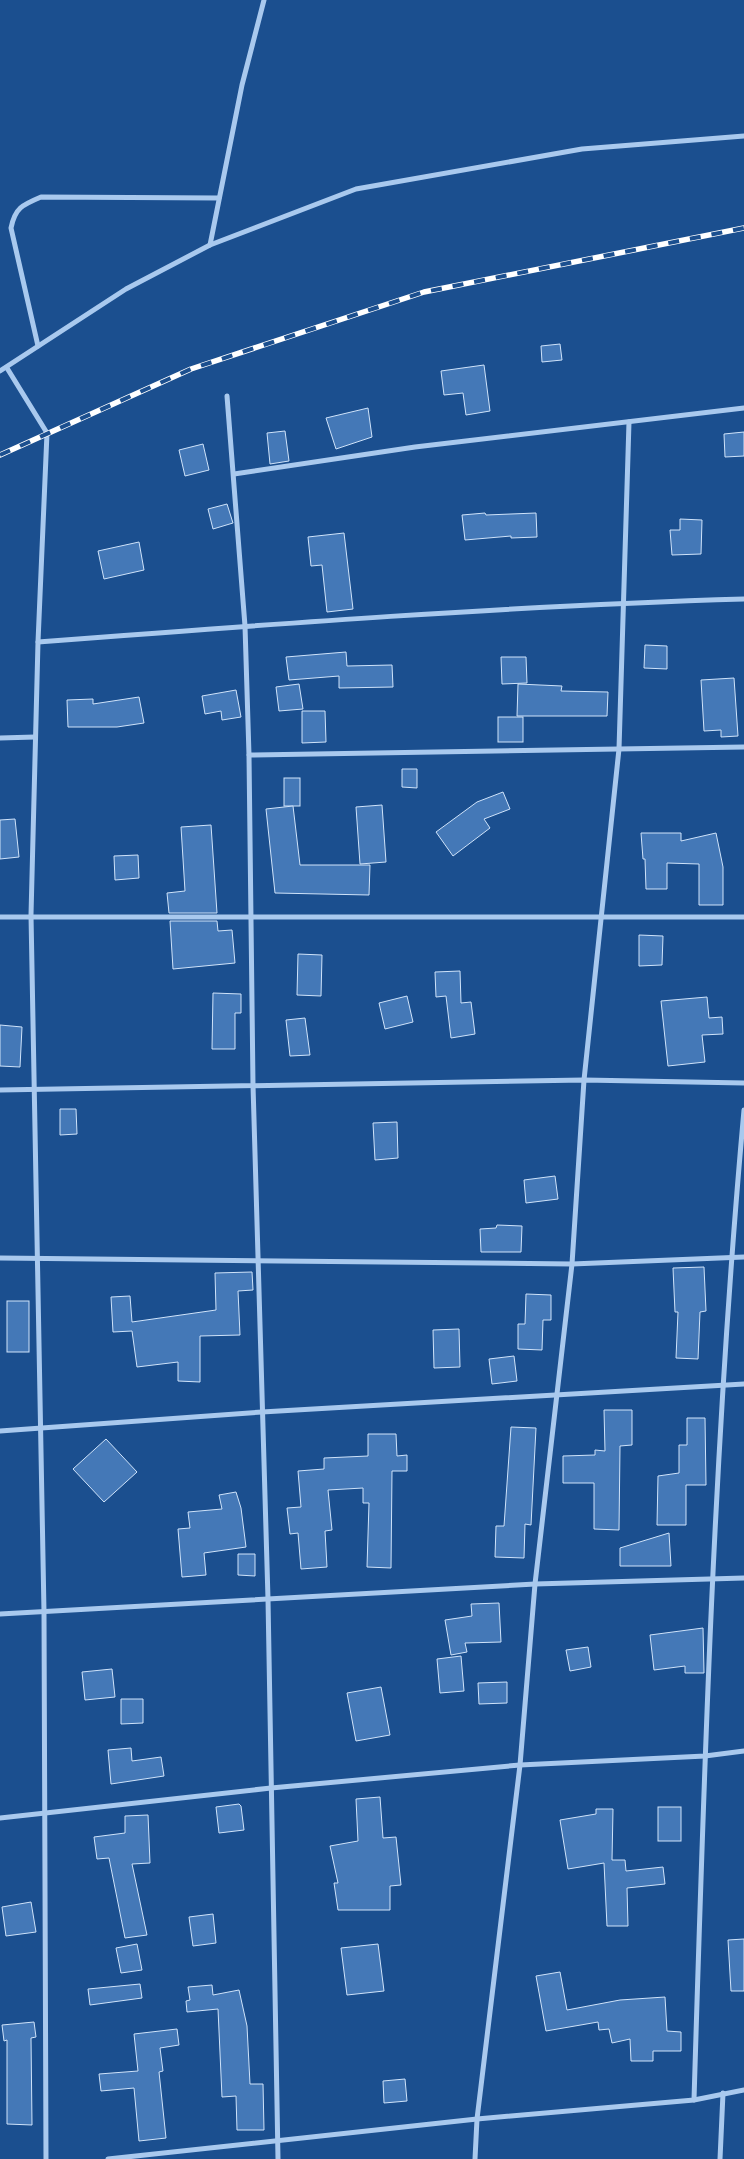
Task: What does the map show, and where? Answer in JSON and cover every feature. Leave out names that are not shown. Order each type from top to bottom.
[{"type":"street","points":[[210,245],[242,85],[264,0]]},
{"type":"street","points":[[0,371],[126,289],[210,245],[356,189],[582,149],[744,136]]},
{"type":"street","points":[[38,346],[11,228],[14,214],[25,204],[40,197],[219,198]]},
{"type":"street","points":[[7,368],[47,433],[38,642],[31,915],[44,1612],[46,2159]]},
{"type":"street","points":[[227,396],[245,626],[249,755],[253,1086],[268,1599],[278,2159]]},
{"type":"street","points":[[234,474],[415,447],[744,408]]},
{"type":"street","points":[[476,2159],[477,2119],[520,1766],[535,1584],[572,1264],[584,1080],[619,750],[629,422]]},
{"type":"street","points":[[38,642],[245,626],[625,602],[744,599]]},
{"type":"street","points":[[0,738],[36,737]]},
{"type":"street","points":[[249,755],[744,747]]},
{"type":"street","points":[[0,916],[602,915],[744,917]]},
{"type":"street","points":[[0,1090],[584,1080],[744,1083]]},
{"type":"street","points":[[694,2100],[711,1580],[731,1257],[744,1110]]},
{"type":"street","points":[[0,1258],[258,1259],[572,1264],[744,1257]]},
{"type":"street","points":[[0,1431],[262,1412],[744,1384]]},
{"type":"street","points":[[0,1614],[638,1579],[711,1580],[744,1578]]},
{"type":"street","points":[[0,1818],[270,1788],[520,1766],[705,1756],[744,1751]]},
{"type":"street","points":[[108,2159],[477,2119],[694,2100],[744,2090]]},
{"type":"street","points":[[720,2159],[723,2093]]},
{"type":"building","points":[[560,344],[562,360],[542,362],[541,346]]},
{"type":"building","points":[[484,365],[490,411],[466,415],[463,393],[444,395],[441,371]]},
{"type":"building","points":[[368,408],[372,437],[336,449],[326,418]]},
{"type":"building","points":[[285,431],[289,461],[270,464],[267,433]]},
{"type":"building","points":[[744,432],[744,456],[725,457],[724,434]]},
{"type":"building","points":[[203,444],[209,470],[185,476],[179,450]]},
{"type":"building","points":[[227,504],[233,523],[213,529],[208,509]]},
{"type":"building","points":[[485,513],[486,515],[536,513],[537,537],[511,538],[511,536],[465,540],[462,515]]},
{"type":"building","points":[[680,519],[702,520],[701,554],[672,555],[670,530],[680,530]]},
{"type":"building","points":[[344,533],[353,609],[327,612],[322,565],[311,566],[308,537]]},
{"type":"building","points":[[139,542],[144,570],[104,579],[98,551]]},
{"type":"building","points":[[645,645],[667,646],[667,669],[644,668]]},
{"type":"building","points":[[346,652],[347,666],[392,665],[393,687],[339,688],[339,676],[289,680],[286,657]]},
{"type":"building","points":[[501,657],[526,657],[527,683],[502,684]]},
{"type":"building","points":[[734,678],[738,736],[721,737],[721,730],[704,731],[701,680]]},
{"type":"building","points":[[299,684],[303,709],[279,711],[276,687]]},
{"type":"building","points":[[518,684],[562,686],[561,691],[608,692],[607,716],[517,716]]},
{"type":"building","points":[[236,690],[241,717],[222,720],[221,711],[205,714],[202,696]]},
{"type":"building","points":[[139,697],[144,723],[117,727],[68,727],[67,700],[93,699],[93,704]]},
{"type":"building","points":[[302,711],[325,711],[326,742],[302,743]]},
{"type":"building","points":[[498,717],[523,717],[523,742],[498,742]]},
{"type":"building","points":[[402,769],[417,769],[417,788],[402,787]]},
{"type":"building","points":[[284,778],[300,778],[300,806],[284,806]]},
{"type":"building","points":[[503,792],[510,809],[484,819],[490,828],[453,856],[436,832],[477,802]]},
{"type":"building","points":[[382,805],[386,862],[360,864],[356,807]]},
{"type":"building","points":[[293,806],[300,865],[370,865],[369,895],[275,893],[266,809]]},
{"type":"building","points":[[15,819],[19,857],[0,859],[0,820]]},
{"type":"building","points":[[211,825],[217,913],[169,913],[167,893],[185,891],[181,827]]},
{"type":"building","points":[[641,833],[681,833],[681,841],[716,833],[723,867],[723,905],[699,905],[699,864],[667,863],[667,889],[646,889],[645,859],[643,859]]},
{"type":"building","points":[[138,855],[139,878],[115,880],[114,856]]},
{"type":"building","points":[[170,921],[217,921],[218,931],[232,930],[235,963],[173,969]]},
{"type":"building","points":[[639,935],[663,936],[662,965],[639,966]]},
{"type":"building","points":[[298,954],[322,955],[321,996],[297,995]]},
{"type":"building","points":[[460,971],[461,1003],[471,1002],[475,1034],[451,1038],[446,996],[436,997],[435,972]]},
{"type":"building","points":[[213,993],[241,994],[241,1013],[235,1013],[235,1049],[212,1049]]},
{"type":"building","points":[[407,996],[413,1022],[385,1029],[379,1003]]},
{"type":"building","points":[[707,997],[709,1018],[722,1017],[723,1034],[702,1035],[705,1062],[668,1066],[661,1001]]},
{"type":"building","points":[[305,1018],[310,1055],[290,1056],[286,1020]]},
{"type":"building","points":[[0,1025],[22,1027],[20,1067],[0,1066]]},
{"type":"building","points":[[60,1109],[76,1109],[77,1134],[60,1135]]},
{"type":"building","points":[[397,1122],[398,1158],[375,1160],[373,1123]]},
{"type":"building","points":[[555,1176],[558,1199],[526,1203],[524,1180]]},
{"type":"building","points":[[497,1225],[522,1226],[521,1252],[481,1252],[480,1229],[496,1228]]},
{"type":"building","points":[[704,1267],[706,1311],[700,1312],[698,1359],[676,1358],[678,1312],[675,1312],[673,1268]]},
{"type":"building","points":[[252,1272],[253,1290],[238,1291],[240,1335],[200,1336],[200,1382],[178,1381],[178,1362],[137,1367],[132,1331],[113,1332],[111,1297],[130,1296],[132,1322],[216,1310],[215,1273]]},
{"type":"building","points":[[526,1294],[551,1295],[551,1320],[543,1320],[542,1350],[518,1349],[518,1324],[525,1324]]},
{"type":"building","points":[[7,1301],[29,1301],[29,1352],[7,1352]]},
{"type":"building","points":[[459,1329],[460,1367],[434,1368],[433,1330]]},
{"type":"building","points":[[514,1356],[517,1381],[492,1384],[489,1359]]},
{"type":"building","points":[[604,1410],[632,1410],[632,1445],[620,1446],[619,1530],[594,1529],[594,1483],[563,1483],[563,1456],[595,1455],[595,1450],[605,1451]]},
{"type":"building","points":[[687,1418],[705,1418],[706,1485],[686,1485],[686,1525],[657,1525],[658,1476],[679,1473],[679,1445],[687,1445]]},
{"type":"building","points":[[511,1427],[536,1428],[531,1525],[525,1524],[524,1558],[495,1557],[496,1526],[504,1526]]},
{"type":"building","points":[[368,1434],[396,1434],[397,1456],[407,1455],[407,1471],[392,1471],[391,1568],[367,1567],[369,1503],[363,1503],[363,1488],[328,1490],[332,1530],[325,1531],[327,1567],[301,1569],[298,1533],[290,1534],[287,1508],[301,1507],[298,1471],[324,1469],[324,1458],[368,1456]]},
{"type":"building","points":[[106,1439],[137,1472],[104,1502],[73,1469]]},
{"type":"building","points":[[236,1492],[241,1508],[246,1547],[204,1553],[206,1575],[182,1577],[178,1529],[190,1528],[188,1512],[222,1509],[219,1495]]},
{"type":"building","points":[[669,1533],[671,1566],[620,1566],[620,1548]]},
{"type":"building","points":[[238,1554],[255,1554],[255,1576],[238,1575]]},
{"type":"building","points":[[499,1603],[501,1642],[465,1643],[467,1652],[451,1655],[445,1620],[472,1616],[471,1604]]},
{"type":"building","points":[[703,1628],[704,1673],[685,1673],[685,1666],[654,1670],[650,1635]]},
{"type":"building","points":[[588,1647],[591,1667],[570,1671],[566,1650]]},
{"type":"building","points":[[461,1656],[464,1691],[440,1693],[437,1659]]},
{"type":"building","points":[[112,1669],[115,1697],[85,1700],[82,1672]]},
{"type":"building","points":[[507,1682],[507,1703],[479,1704],[478,1683]]},
{"type":"building","points":[[381,1687],[390,1735],[356,1741],[347,1693]]},
{"type":"building","points":[[121,1699],[143,1699],[143,1723],[121,1724]]},
{"type":"building","points":[[131,1748],[132,1761],[161,1757],[164,1776],[111,1784],[108,1750]]},
{"type":"building","points":[[380,1797],[383,1838],[396,1837],[401,1885],[390,1886],[390,1910],[338,1910],[334,1883],[338,1883],[330,1846],[358,1841],[356,1799]]},
{"type":"building","points":[[239,1804],[241,1806],[244,1830],[219,1833],[216,1807]]},
{"type":"building","points":[[658,1807],[681,1807],[681,1841],[658,1841]]},
{"type":"building","points":[[596,1809],[613,1809],[612,1860],[625,1860],[626,1871],[663,1867],[665,1884],[627,1888],[628,1926],[607,1926],[604,1863],[568,1869],[560,1820],[596,1814]]},
{"type":"building","points":[[148,1815],[150,1863],[132,1864],[147,1935],[125,1938],[109,1858],[97,1859],[94,1837],[125,1833],[125,1816]]},
{"type":"building","points":[[31,1902],[36,1932],[6,1936],[2,1907]]},
{"type":"building","points":[[213,1914],[216,1943],[193,1946],[189,1917]]},
{"type":"building","points":[[744,1939],[744,1991],[731,1991],[728,1940]]},
{"type":"building","points":[[137,1944],[142,1970],[121,1973],[116,1948]]},
{"type":"building","points":[[378,1944],[384,1991],[347,1995],[341,1948]]},
{"type":"building","points":[[560,1972],[567,2010],[620,2000],[665,1997],[667,2031],[681,2032],[681,2051],[653,2051],[653,2061],[631,2061],[630,2039],[612,2043],[609,2029],[599,2030],[598,2022],[546,2031],[536,1976]]},
{"type":"building","points":[[140,1984],[142,1998],[90,2005],[88,1989]]},
{"type":"building","points":[[212,1985],[213,1995],[239,1990],[247,2026],[250,2084],[263,2084],[264,2130],[237,2130],[236,2096],[222,2097],[218,2009],[187,2012],[186,2001],[190,2000],[188,1987]]},
{"type":"building","points":[[34,2022],[36,2037],[31,2038],[32,2125],[7,2124],[7,2040],[4,2041],[2,2025]]},
{"type":"building","points":[[177,2029],[179,2045],[160,2048],[163,2071],[159,2072],[166,2138],[139,2141],[134,2088],[101,2091],[99,2074],[138,2071],[134,2034]]},
{"type":"building","points":[[405,2079],[407,2101],[384,2103],[383,2081]]},
{"type":"railway","points":[[0,455],[191,369],[424,292],[744,228]]}]
